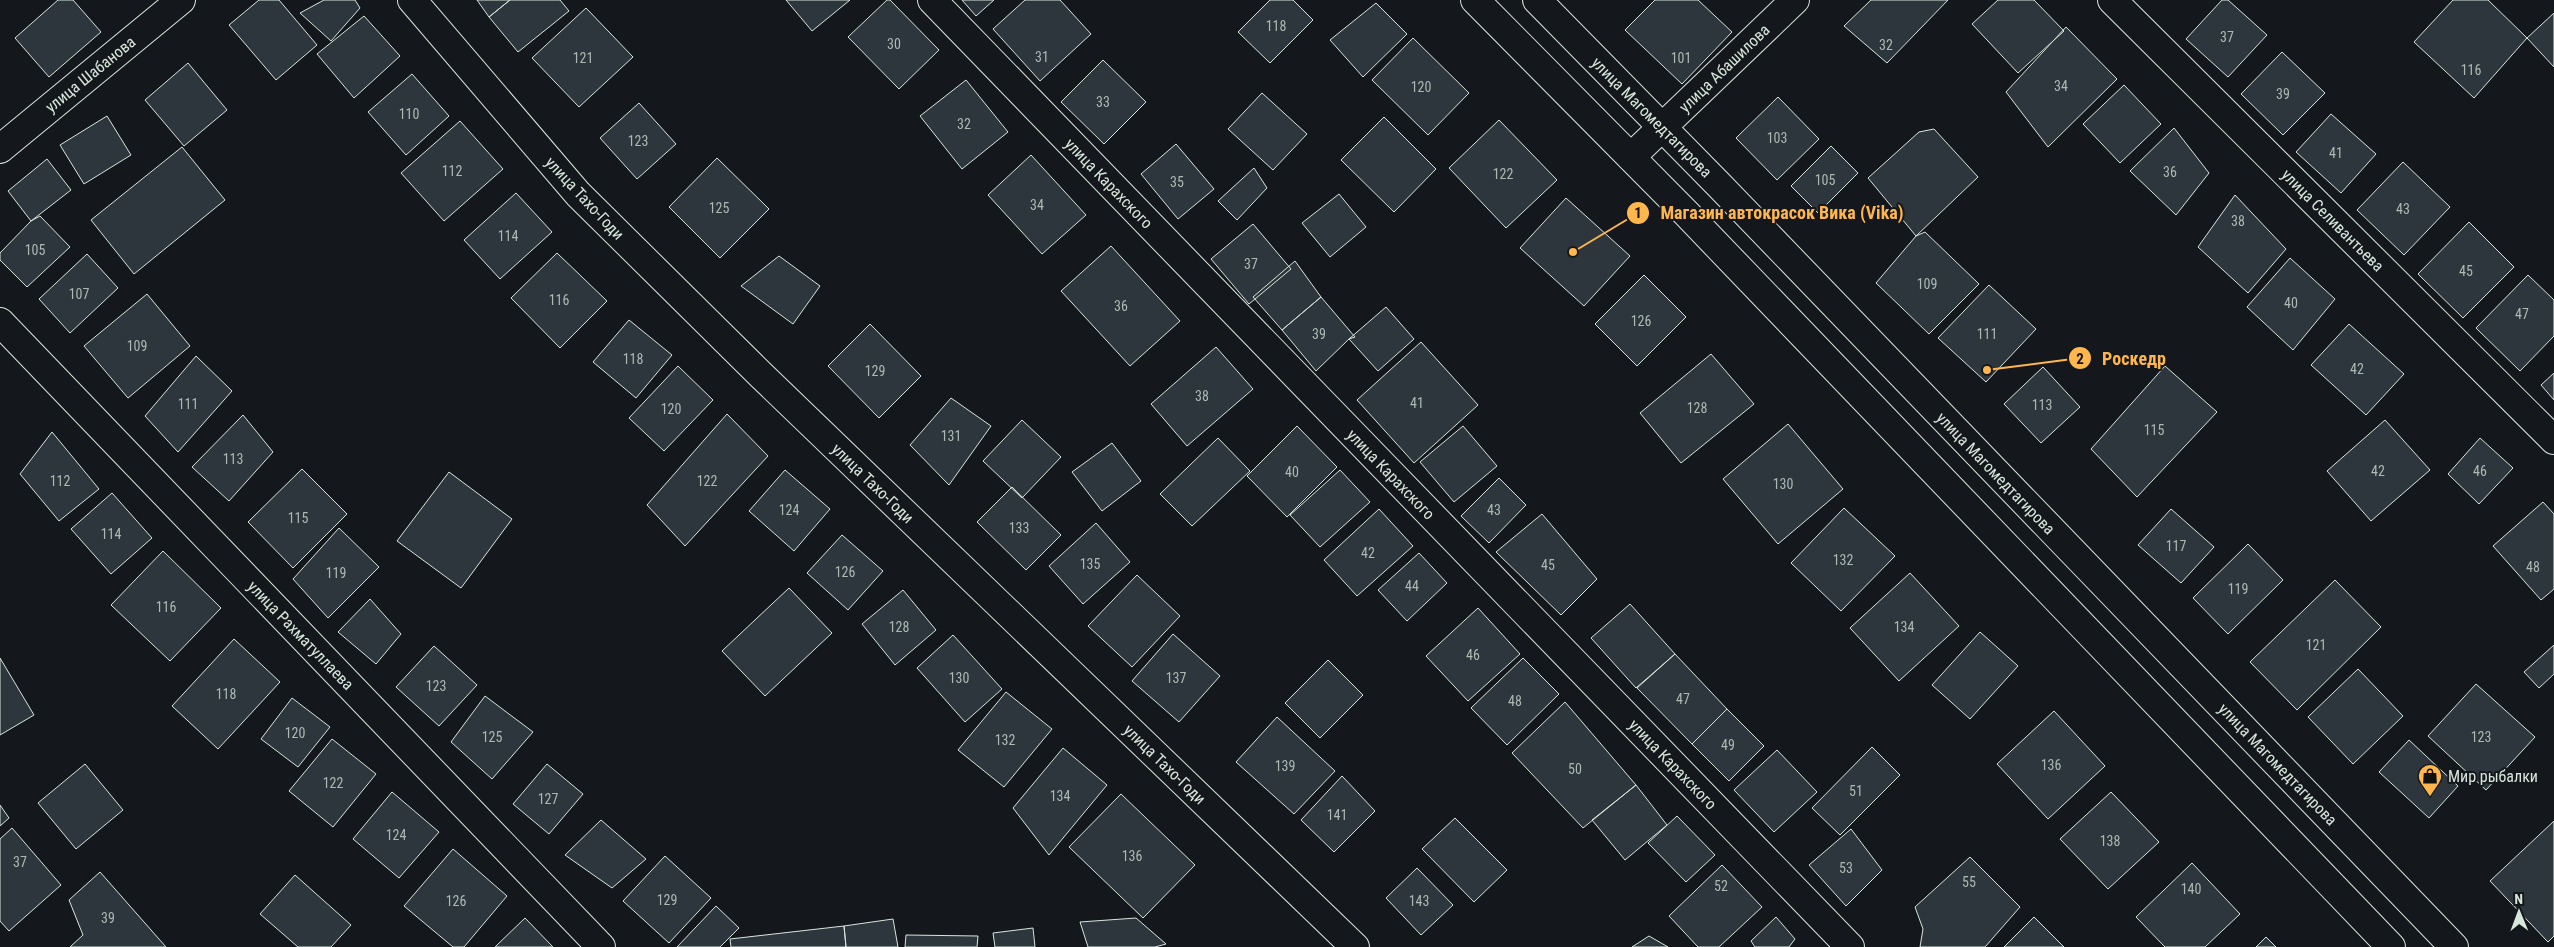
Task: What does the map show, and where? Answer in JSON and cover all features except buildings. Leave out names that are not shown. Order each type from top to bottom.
[{"type":"street","name":"улица Шабанова","points":[[0,149],[181,0]]},
{"type":"street","name":"улица Тахо-Годи","points":[[412,0],[578,194],[760,375],[1355,947]]},
{"type":"street","name":"улица Карахского","points":[[932,0],[1850,947]]},
{"type":"street","points":[[1475,0],[1630,157],[2391,947]]},
{"type":"street","name":"улица Магомедтагирова","points":[[1538,0],[2454,947]]},
{"type":"street","name":"улица Абашилова","points":[[1630,157],[1795,0]]},
{"type":"street","name":"улица Селивантьева","points":[[2112,0],[2554,440]]},
{"type":"street","name":"улица Рахматуллаева","points":[[0,322],[601,947]]},
{"type":"place","name":"Магазин автокрасок Вика (Vika)","points":[[1573,252]]},
{"type":"place","name":"Роскедр","points":[[1987,370]]},
{"type":"place","name":"Мир рыбалки","points":[[2430,797]]}]
